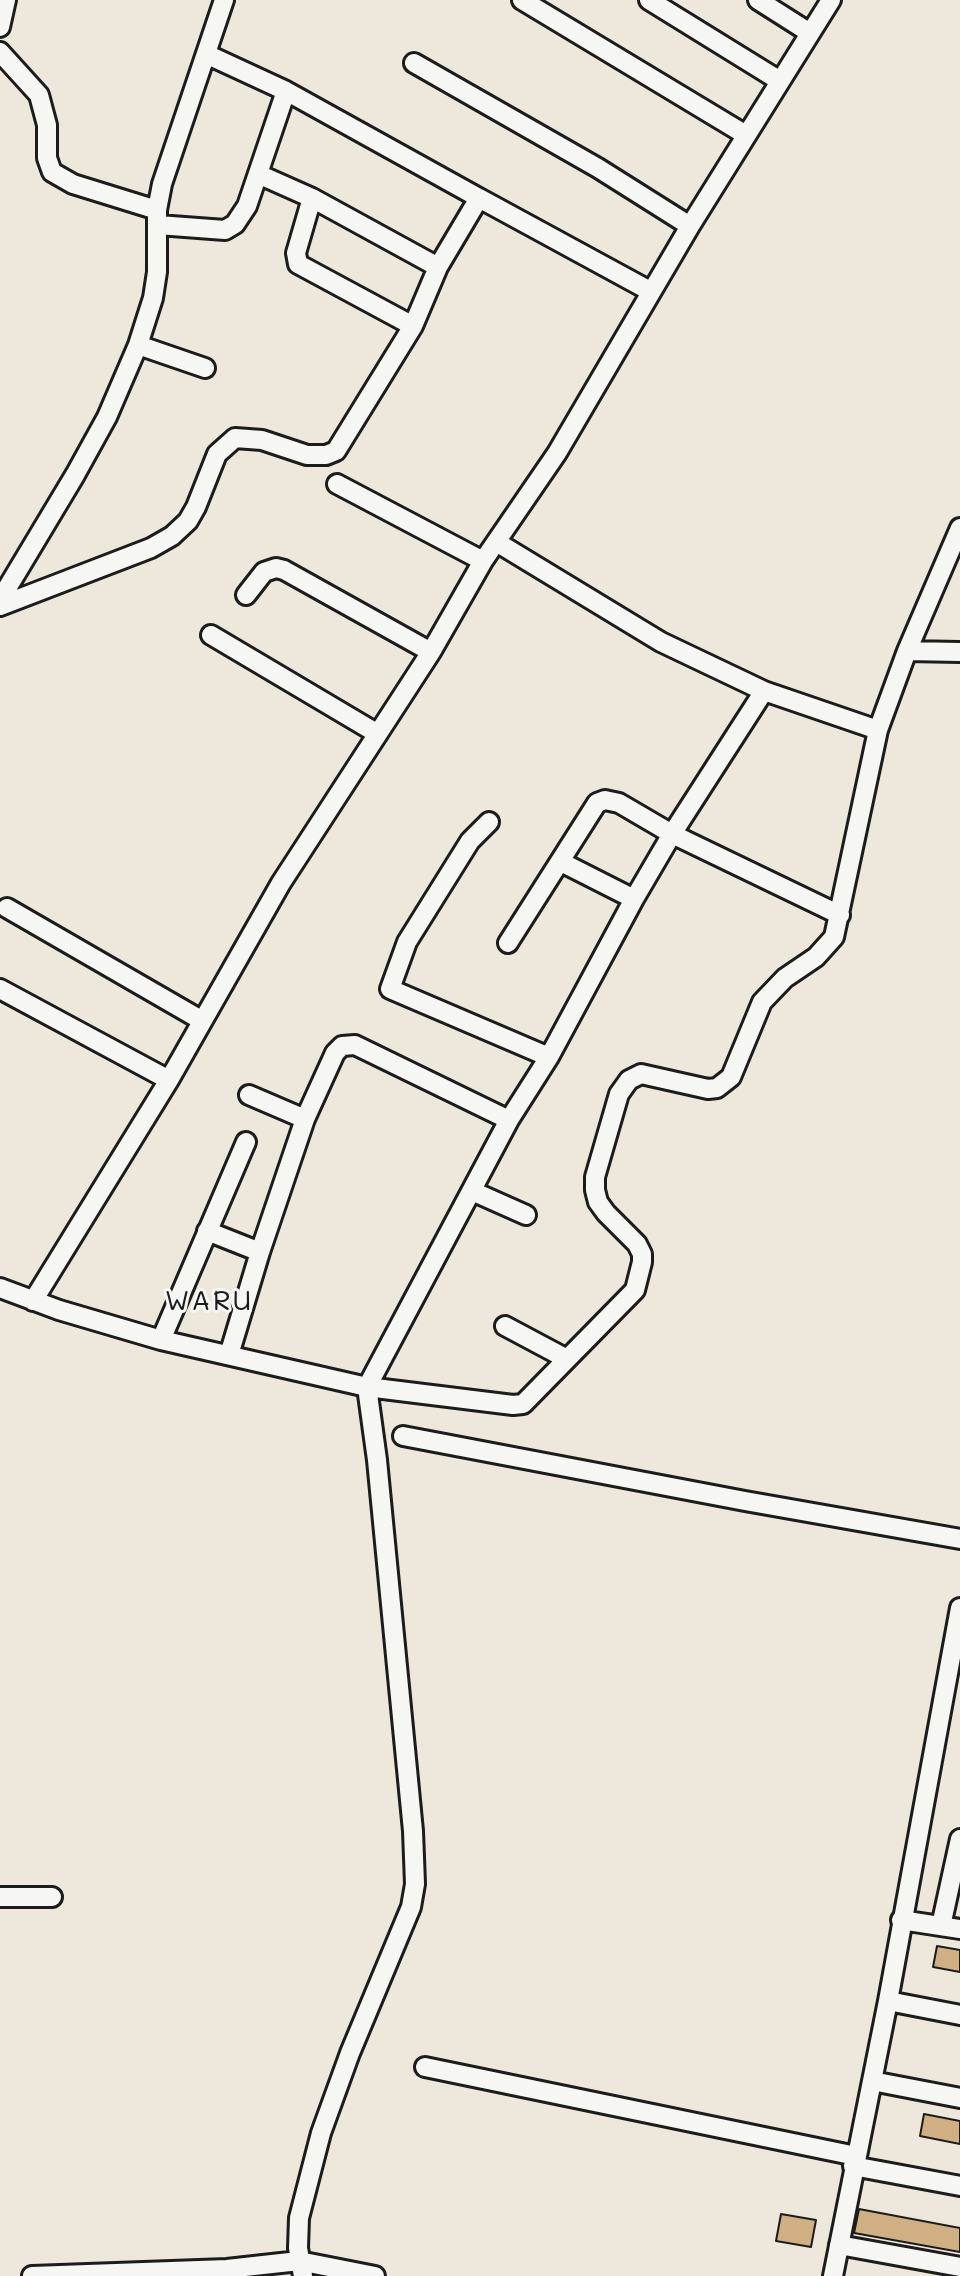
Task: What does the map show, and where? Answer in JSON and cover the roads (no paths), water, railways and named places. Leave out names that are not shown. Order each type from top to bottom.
[{"type":"street","points":[[0,27],[6,0]]},
{"type":"street","points":[[0,603],[101,429],[138,345],[153,298],[157,272],[162,184],[224,0]]},
{"type":"street","points":[[522,0],[746,135]]},
{"type":"street","points":[[649,0],[780,81]]},
{"type":"street","points":[[758,0],[810,33]]},
{"type":"street","points":[[46,1306],[201,1020],[281,883],[431,652],[483,561],[557,453],[650,291],[831,0]]},
{"type":"street","points":[[0,52],[39,95],[47,125],[47,158],[52,172],[73,184],[158,218],[225,230],[235,224],[247,206],[286,91]]},
{"type":"street","points":[[206,54],[286,91],[650,291]]},
{"type":"street","points":[[414,63],[598,168],[690,226]]},
{"type":"street","points":[[258,174],[312,198],[438,267]]},
{"type":"street","points":[[312,198],[296,253],[298,264],[413,326]]},
{"type":"street","points":[[0,603],[151,548],[172,536],[188,521],[196,507],[217,454],[235,438],[262,440],[307,455],[326,455],[336,451],[413,326],[438,267],[479,198]]},
{"type":"street","points":[[138,345],[205,368]]},
{"type":"street","points":[[337,484],[483,561]]},
{"type":"street","points":[[0,1288],[46,1306],[161,1340],[367,1387],[517,1405],[527,1400],[635,1290],[642,1262],[637,1244],[606,1213],[598,1202],[595,1190],[595,1177],[624,1086],[634,1076],[649,1073],[708,1089],[726,1083],[762,1002],[785,978],[827,947],[834,937],[878,730],[907,651],[960,528]]},
{"type":"street","points":[[498,543],[661,642],[764,691],[878,730]]},
{"type":"street","points":[[246,595],[264,572],[276,568],[431,652]]},
{"type":"street","points":[[211,635],[378,734]]},
{"type":"street","points":[[907,651],[960,652]]},
{"type":"street","points":[[301,2268],[297,2238],[301,2208],[321,2133],[350,2053],[411,1907],[415,1884],[413,1831],[377,1460],[367,1387],[509,1120],[549,1057],[634,899],[764,691]]},
{"type":"street","points":[[508,943],[600,800],[619,803],[672,834],[840,915]]},
{"type":"street","points":[[489,822],[470,841],[407,942],[390,989],[549,1057]]},
{"type":"street","points":[[561,862],[634,899]]},
{"type":"street","points":[[7,908],[201,1020]]},
{"type":"street","points":[[0,989],[169,1080]]},
{"type":"street","points":[[229,1355],[305,1119],[335,1053],[342,1046],[351,1044],[509,1120]]},
{"type":"street","points":[[249,1095],[305,1119]]},
{"type":"street","points":[[161,1340],[246,1142]]},
{"type":"street","points":[[472,1191],[526,1215]]},
{"type":"street","points":[[207,1231],[260,1252]]},
{"type":"street","points":[[505,1326],[567,1359]]},
{"type":"street","points":[[403,1436],[960,1539]]},
{"type":"street","points":[[833,2276],[957,1639],[960,1608]]},
{"type":"street","points":[[901,1920],[951,1928],[960,1839]]},
{"type":"street","points":[[0,1897],[52,1897]]},
{"type":"street","points":[[888,2001],[960,2015]]},
{"type":"street","points":[[425,2067],[960,2186]]},
{"type":"street","points":[[872,2081],[960,2098]]},
{"type":"street","points":[[839,2245],[960,2267]]},
{"type":"street","points":[[32,2276],[301,2268],[375,2276]]},
{"type":"district","name":"WARU","points":[[209,1301]]}]
